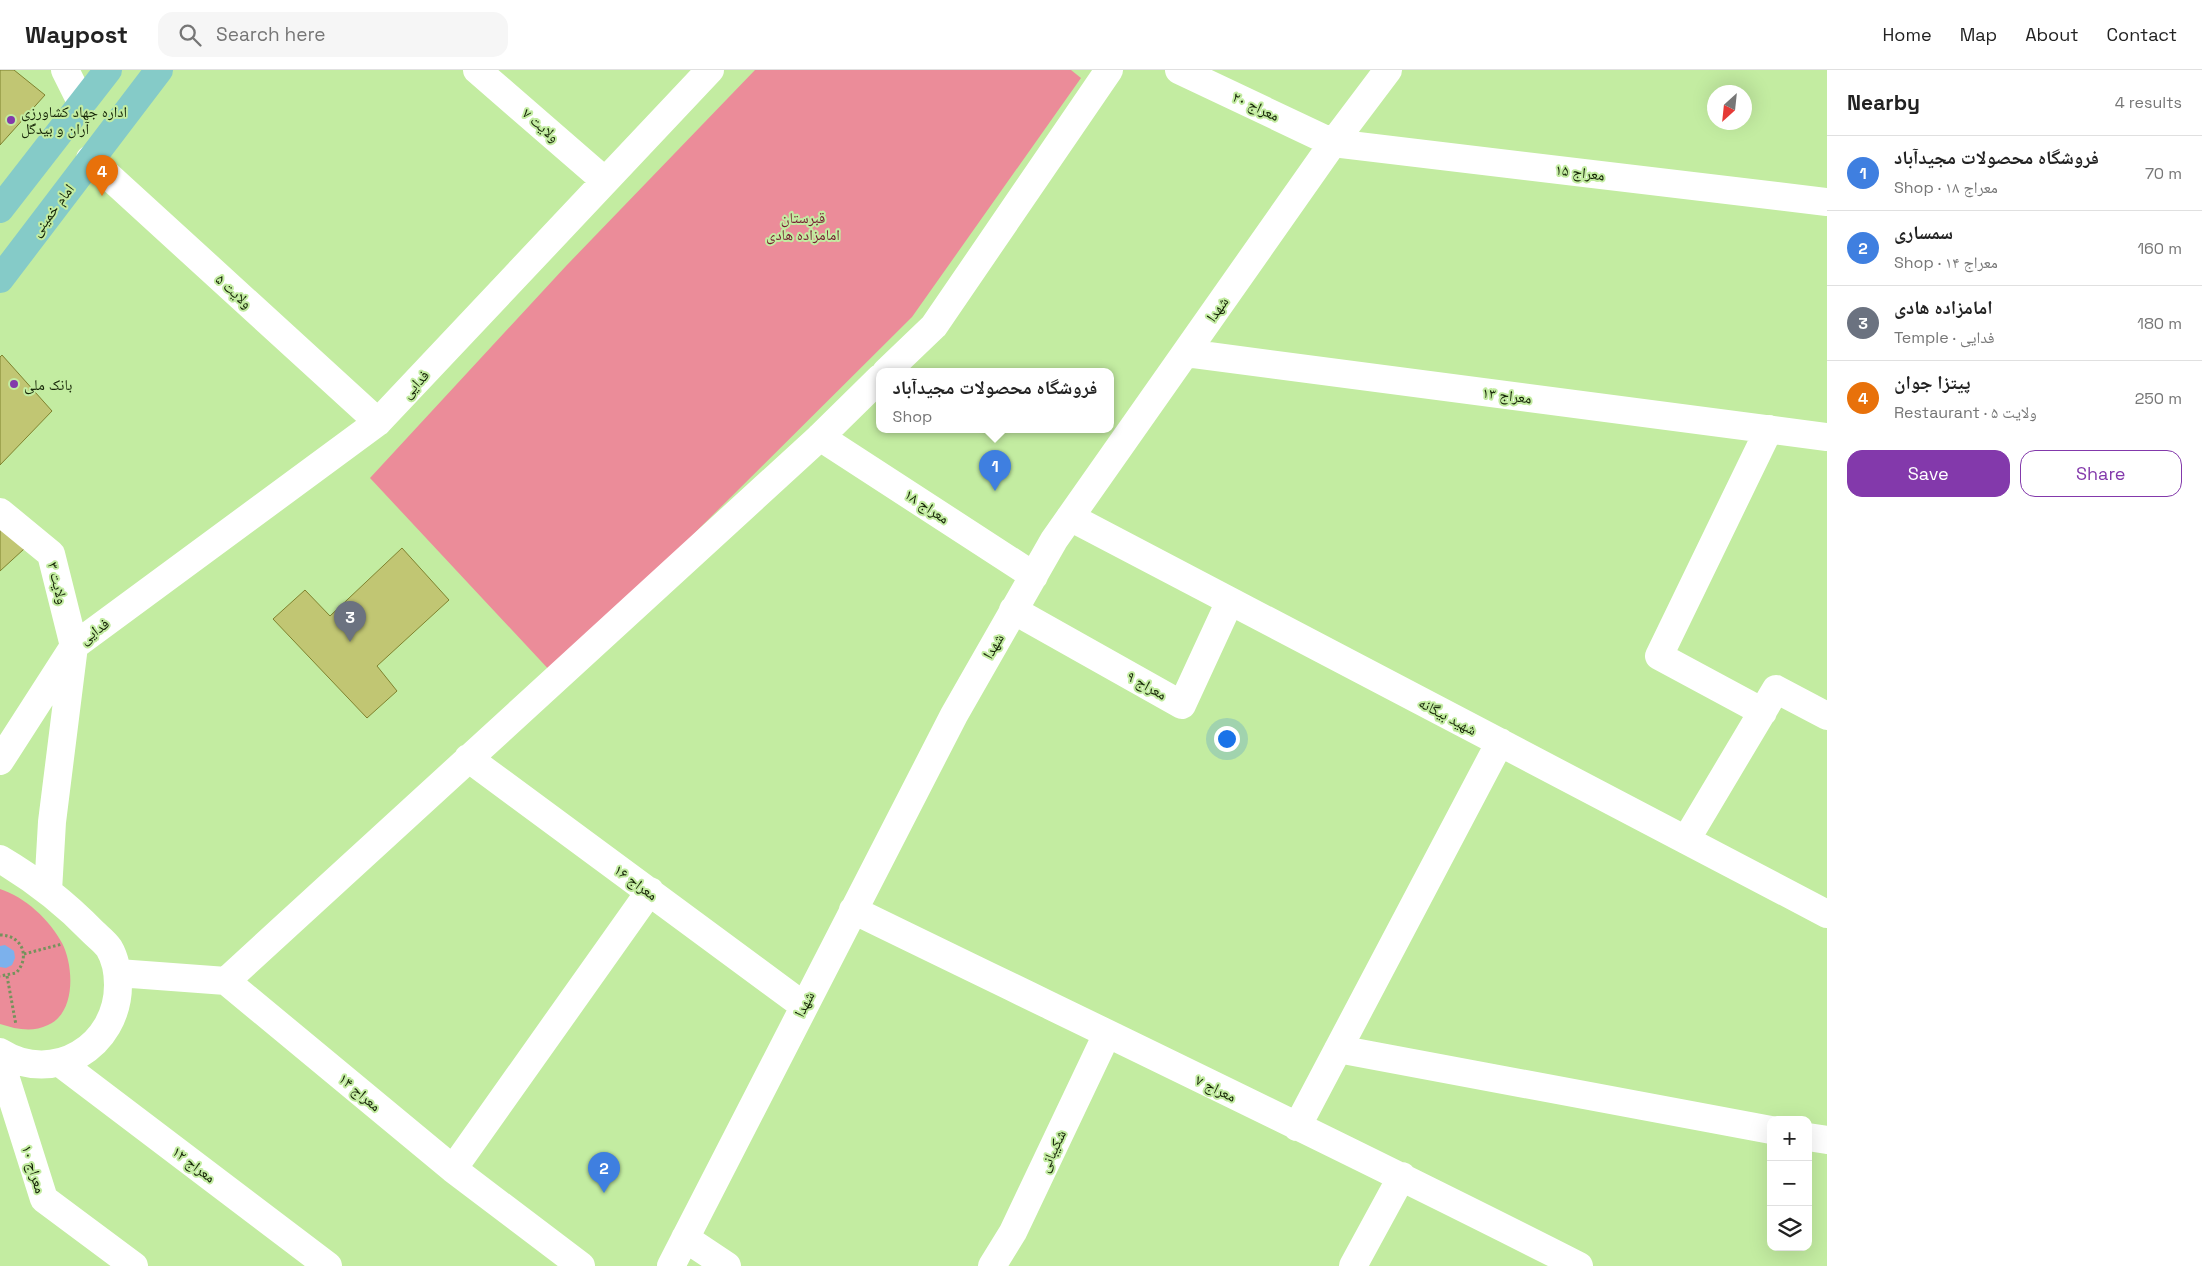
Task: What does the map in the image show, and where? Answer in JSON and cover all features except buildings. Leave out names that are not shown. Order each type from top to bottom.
[{"type":"main road","points":[[0,209],[108,70]]},
{"type":"main road","name":"امام خمینی","points":[[0,279],[159,70]]},
{"type":"street","points":[[65,70],[82,104]]},
{"type":"street","name":"ولایت ۷","points":[[477,70],[605,181]]},
{"type":"street","name":"فدایی","points":[[74,646],[378,422],[710,70]]},
{"type":"street","points":[[890,368],[934,326],[1109,70]]},
{"type":"street","name":"معراج ۲۰","points":[[1179,70],[1333,143]]},
{"type":"street","name":"شهدا","points":[[670,1266],[954,715],[1054,540],[1333,143],[1388,70]]},
{"type":"street","name":"معراج ۱۵","points":[[1333,143],[1827,202]]},
{"type":"street","name":"ولایت ۵","points":[[90,159],[378,422]]},
{"type":"street","name":"معراج ۱۳","points":[[1186,353],[1827,437]]},
{"type":"street","points":[[118,973],[226,981],[820,437],[876,382]]},
{"type":"street","points":[[1763,712],[1659,656],[1769,429]]},
{"type":"street","name":"معراج ۱۸","points":[[820,437],[1034,576]]},
{"type":"street","name":"ولایت ۳","points":[[0,512],[51,554],[74,646]]},
{"type":"street","name":"شهید بیگانه","points":[[1070,517],[1827,914]]},
{"type":"street","name":"معراج ۹","points":[[1013,610],[1182,705],[1230,601]]},
{"type":"street","points":[[0,761],[74,646]]},
{"type":"street","points":[[48,891],[52,822],[74,646]]},
{"type":"street","points":[[1686,840],[1776,689],[1827,716]]},
{"type":"street","points":[[1297,1127],[1500,742]]},
{"type":"street","name":"معراج ۱۶","points":[[468,758],[804,1006]]},
{"type":"street","points":[[0,859],[48,891],[80,918],[109,948],[118,973],[118,1000],[111,1023],[96,1042],[77,1056],[59,1062],[30,1064],[0,1052]]},
{"type":"street","points":[[453,1170],[650,892]]},
{"type":"street","name":"معراج ۷","points":[[853,910],[1297,1127],[1402,1176],[1579,1266]]},
{"type":"street","name":"معراج ۱۴","points":[[226,981],[453,1170],[581,1266]]},
{"type":"street","name":"شکیبانی","points":[[992,1266],[1014,1232],[1107,1034]]},
{"type":"street","points":[[1338,1049],[1767,1129]]},
{"type":"street","name":"معراج ۱۰","points":[[0,1060],[44,1200],[134,1266]]},
{"type":"street","name":"معراج ۱۲","points":[[59,1062],[328,1266]]},
{"type":"street","points":[[1812,1138],[1827,1140]]},
{"type":"street","points":[[1354,1266],[1402,1176]]},
{"type":"street","points":[[685,1238],[727,1266]]},
{"type":"path","points":[[0,935],[13,937],[18,941],[24,954],[21,968],[16,973],[0,976]]},
{"type":"path","points":[[24,954],[63,944]]},
{"type":"path","points":[[6,976],[17,1030]]},
{"type":"green space","name":"قبرستان امامزاده هادی","points":[[755,70],[1071,70],[1081,78],[912,317],[553,674],[370,478],[566,266]]},
{"type":"green space","points":[[0,889],[19,898],[44,918],[62,943],[69,964],[70,988],[64,1010],[57,1019],[48,1025],[36,1029],[24,1029],[0,1024]]},
{"type":"water","points":[[5,945],[14,951],[15,958],[12,965],[6,968],[0,967],[0,946]]},
{"type":"place","name":"اداره جهاد کشاورزی آران و بیدگل","points":[[11,120]]},
{"type":"place","name":"پیتزا جوان","points":[[102,196]]},
{"type":"place","name":"بانک ملی","points":[[14,384]]},
{"type":"place","name":"فروشگاه محصولات مجیدآباد","points":[[995,491]]},
{"type":"place","name":"امامزاده هادی","points":[[350,642]]},
{"type":"place","name":"سمساری","points":[[604,1193]]}]
